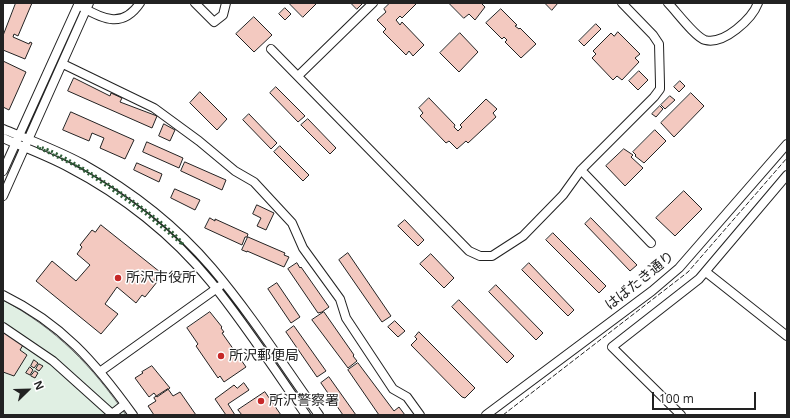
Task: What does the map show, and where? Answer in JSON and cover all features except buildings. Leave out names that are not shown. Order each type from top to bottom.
[{"type":"street","points":[[3,171],[78,4],[88,6],[101,17],[118,20],[131,14],[140,3]]},
{"type":"street","points":[[195,3],[214,22],[223,15],[226,3]]},
{"type":"street","points":[[298,76],[373,3]]},
{"type":"street","points":[[271,49],[469,251],[480,256],[487,257],[496,255],[523,236],[563,195],[581,170],[654,97],[660,89],[660,50],[657,39],[622,3]]},
{"type":"street","points":[[668,3],[699,36],[706,40],[722,38],[741,26],[758,3]]},
{"type":"street","points":[[3,196],[88,6]]},
{"type":"street","points":[[62,64],[154,108],[199,141],[235,171],[254,182],[292,223],[304,248],[340,299],[346,318],[350,325],[393,389],[407,398],[420,415]]},
{"type":"street","points":[[3,129],[29,139],[83,164],[135,198],[186,241],[213,269],[318,415]]},
{"type":"street","points":[[3,138],[70,168],[127,204],[172,241],[200,269],[217,290],[306,415]]},
{"type":"street","name":"はばたき通り","points":[[486,415],[652,291],[679,268],[787,144]]},
{"type":"street","points":[[581,170],[651,243]]},
{"type":"street","points":[[681,415],[612,346],[668,305],[699,279],[787,175]]},
{"type":"street","points":[[706,272],[787,336]]},
{"type":"street","points":[[101,372],[217,290],[223,283]]},
{"type":"street","points":[[3,295],[40,316],[63,333],[84,352],[133,415]]},
{"type":"street","points":[[3,327],[53,361],[111,414],[125,404]]},
{"type":"green space","points":[[3,300],[40,323],[72,350],[100,380],[126,415],[3,415]]},
{"type":"hedge","points":[[37,147],[49,150],[67,159],[115,189],[160,222],[176,236],[183,245],[146,214],[110,188],[78,167],[37,147]]},
{"type":"fence","points":[[503,415],[688,272],[787,158]]},
{"type":"place","name":"所沢市役所","points":[[118,278]]},
{"type":"place","name":"所沢郵便局","points":[[221,356]]},
{"type":"place","name":"所沢警察署","points":[[261,401]]}]
